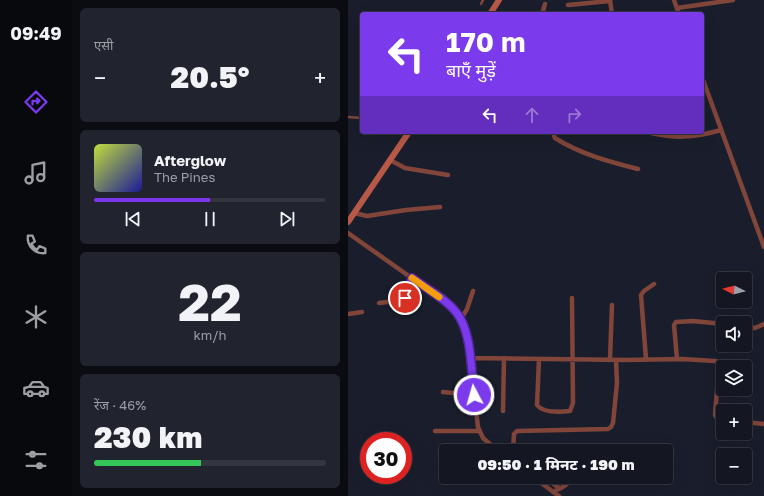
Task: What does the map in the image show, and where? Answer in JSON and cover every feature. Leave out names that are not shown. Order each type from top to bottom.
[{"type":"main road","points":[[491,12],[500,0]]},
{"type":"main road","points":[[348,222],[408,134]]},
{"type":"street","points":[[568,5],[610,0],[612,12]]},
{"type":"street","points":[[674,0],[678,12]]},
{"type":"street","points":[[676,8],[732,0]]},
{"type":"street","points":[[542,12],[544,4]]},
{"type":"street","points":[[704,84],[764,247]]},
{"type":"street","points":[[657,134],[671,137],[684,137],[703,135],[720,130]]},
{"type":"street","points":[[554,134],[556,138],[574,148],[606,161],[638,169]]},
{"type":"street","points":[[390,160],[405,168],[448,175]]},
{"type":"street","points":[[354,213],[367,216],[406,210],[440,208]]},
{"type":"street","points":[[348,233],[463,316]]},
{"type":"street","points":[[379,303],[403,300],[412,278]]},
{"type":"street","points":[[646,359],[641,297],[643,292],[654,284]]},
{"type":"street","points":[[473,291],[463,316],[479,431],[489,444]]},
{"type":"street","points":[[539,359],[537,405],[543,410],[567,411],[571,409],[573,403],[572,298]]},
{"type":"street","points":[[513,444],[514,434],[517,431],[608,429],[611,427],[613,422],[616,389],[613,359],[612,305]]},
{"type":"street","points":[[348,314],[362,312]]},
{"type":"street","points":[[677,359],[674,325],[676,322],[687,320],[716,323]]},
{"type":"street","points":[[752,328],[764,324]]},
{"type":"street","points":[[470,358],[677,359],[718,362],[716,416]]},
{"type":"street","points":[[503,411],[504,358]]},
{"type":"street","points":[[443,392],[474,395]]},
{"type":"street","points":[[752,423],[764,424]]},
{"type":"street","points":[[435,431],[479,431]]},
{"type":"street","points":[[546,484],[557,490]]},
{"type":"street","points":[[551,484],[557,490],[559,496]]},
{"type":"street","points":[[557,490],[568,484]]},
{"type":"lane","points":[[481,4],[483,0]]},
{"type":"lane","points":[[348,117],[360,118]]},
{"type":"slow traffic","points":[[412,278],[439,297]]},
{"type":"route","points":[[405,298],[412,278],[456,311],[462,321],[468,342],[474,395]]}]
